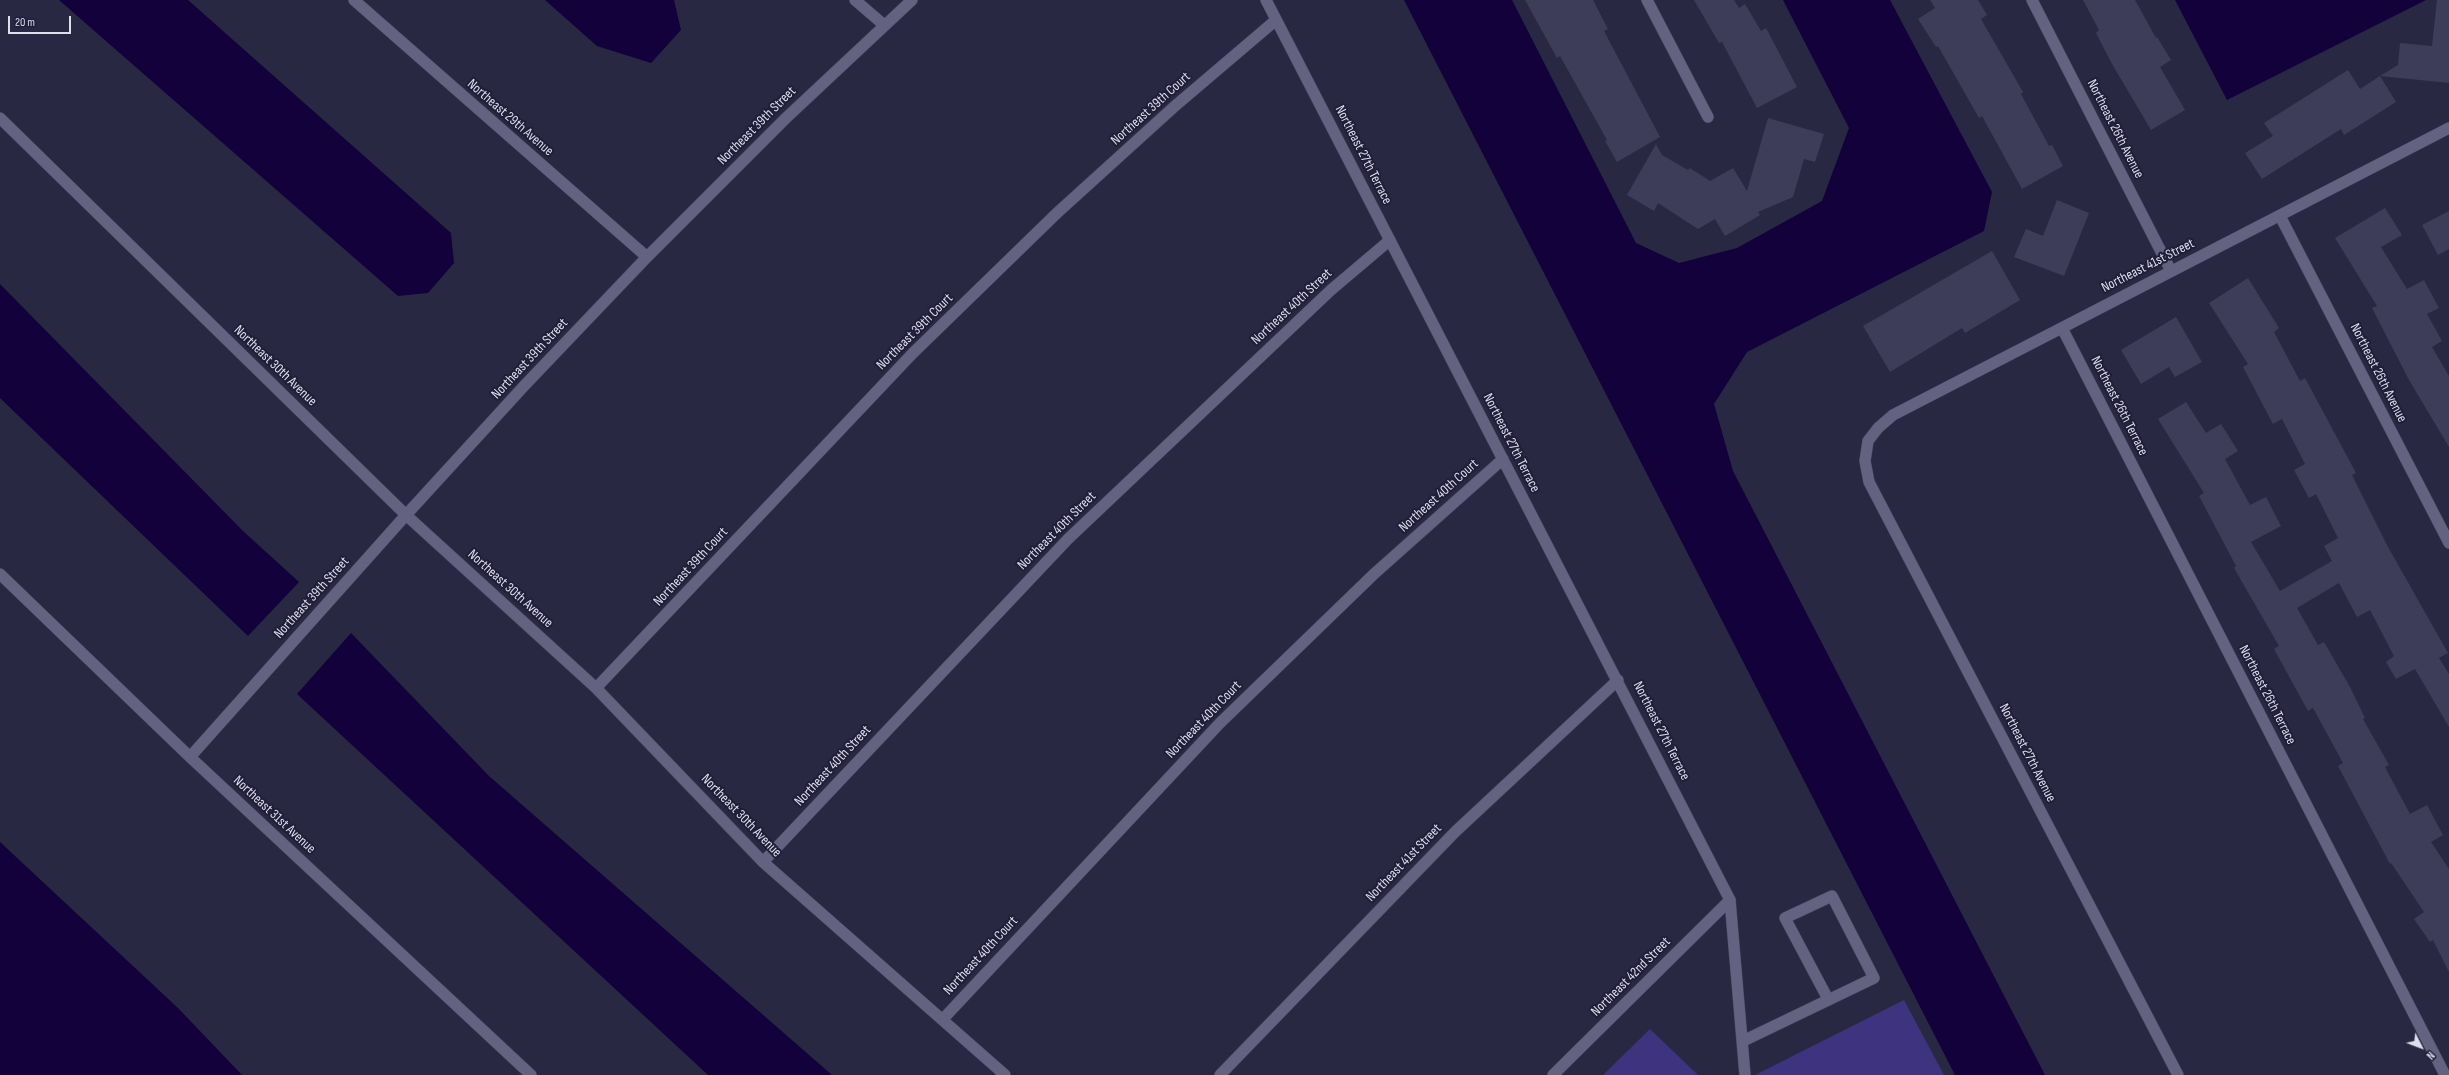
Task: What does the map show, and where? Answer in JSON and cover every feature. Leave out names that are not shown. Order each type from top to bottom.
[{"type":"street","name":"Northeast 29th Avenue","points":[[354,0],[647,257]]},
{"type":"street","points":[[855,0],[884,25]]},
{"type":"street","name":"Northeast 39th Street","points":[[190,757],[406,515],[524,386],[647,257],[786,118],[912,0]]},
{"type":"street","name":"Northeast 27th Terrace","points":[[1266,0],[1502,459],[1618,680],[1730,900]]},
{"type":"street","points":[[1647,0],[1708,117]]},
{"type":"street","name":"Northeast 26th Avenue","points":[[2032,0],[2171,271]]},
{"type":"street","name":"Northeast 39th Court","points":[[596,688],[913,353],[1057,213],[1175,106],[1276,20]]},
{"type":"street","name":"Northeast 30th Avenue","points":[[0,118],[406,515],[596,688],[763,862],[1005,1075]]},
{"type":"street","name":"Northeast 41st Street","points":[[1868,442],[1878,428],[1893,415],[2449,128]]},
{"type":"street","name":"Northeast 26th Avenue","points":[[2280,216],[2449,543]]},
{"type":"street","name":"Northeast 40th Street","points":[[763,862],[1068,539],[1331,290],[1390,240]]},
{"type":"street","name":"Northeast 26th Terrace","points":[[2062,328],[2445,1075]]},
{"type":"street","name":"Northeast 27th Avenue","points":[[1868,442],[1865,461],[1869,482],[2178,1075]]},
{"type":"street","name":"Northeast 40th Court","points":[[943,1019],[1220,723],[1374,574],[1502,459]]},
{"type":"street","name":"Northeast 31st Avenue","points":[[0,574],[190,757],[531,1075]]},
{"type":"street","name":"Northeast 41st Street","points":[[1220,1075],[1454,832],[1618,680]]},
{"type":"street","points":[[1743,1041],[1874,978],[1832,896],[1785,918],[1828,999]]},
{"type":"street","points":[[1730,900],[1745,1075]]},
{"type":"street","name":"Northeast 42nd Street","points":[[1553,1075],[1730,900]]},
{"type":"shaded area","points":[[59,0],[188,0],[451,233],[454,263],[428,293],[398,296]]},
{"type":"shaded area","points":[[545,0],[674,0],[681,30],[651,63],[597,46]]},
{"type":"shaded area","points":[[1404,0],[1512,0],[1636,243],[1679,263],[1737,248],[1822,201],[1849,128],[1783,0],[1890,0],[1992,192],[1984,231],[1747,352],[1714,404],[1733,471],[2045,1075],[1955,1075]]},
{"type":"shaded area","points":[[2175,0],[2426,0],[2227,100]]},
{"type":"shaded area","points":[[0,284],[243,531],[299,582],[248,636],[0,398]]},
{"type":"shaded area","points":[[351,633],[489,776],[832,1075],[708,1075],[297,694]]},
{"type":"shaded area","points":[[0,842],[178,1008],[242,1075],[0,1075]]},
{"type":"shaded area","points":[[1904,1000],[1944,1075],[1757,1074]]},
{"type":"shaded area","points":[[1650,1029],[1698,1075],[1603,1075]]},
{"type":"building","points":[[1525,0],[1593,0],[1608,29],[1604,31],[1660,137],[1617,162],[1605,141],[1607,140],[1560,56],[1557,58]]},
{"type":"building","points":[[1694,0],[1734,0],[1739,8],[1745,4],[1761,31],[1766,28],[1797,87],[1757,108],[1722,42],[1719,43]]},
{"type":"building","points":[[1930,0],[1978,0],[1987,15],[1981,19],[2023,92],[2021,94],[2049,146],[2052,145],[2063,166],[2022,189],[1982,116],[1979,118],[1938,46],[1936,47],[1918,19],[1935,8]]},
{"type":"building","points":[[2083,0],[2135,0],[2156,38],[2157,37],[2171,60],[2160,67],[2185,110],[2151,130],[2112,64],[2096,33],[2099,30]]},
{"type":"building","points":[[2437,0],[2449,0],[2449,83],[2380,76],[2398,65],[2400,43],[2432,46]]},
{"type":"building","points":[[2348,70],[2360,89],[2380,76],[2396,102],[2344,135],[2341,129],[2262,179],[2245,153],[2273,136],[2264,123]]},
{"type":"building","points":[[1768,118],[1824,134],[1815,162],[1804,159],[1793,197],[1758,212],[1760,215],[1725,236],[1715,219],[1698,229],[1658,203],[1654,211],[1627,195],[1656,144],[1662,155],[1688,170],[1690,168],[1710,181],[1733,168],[1747,191]]},
{"type":"building","points":[[2057,200],[2089,213],[2064,276],[2014,257],[2026,229],[2043,236]]},
{"type":"building","points":[[2385,208],[2402,235],[2381,247],[2407,289],[2424,280],[2439,308],[2427,314],[2442,341],[2432,347],[2449,376],[2449,447],[2409,380],[2372,308],[2377,306],[2335,238]]},
{"type":"building","points":[[2449,211],[2449,249],[2438,255],[2422,225]]},
{"type":"building","points":[[1992,251],[2020,300],[1965,333],[1962,328],[1890,372],[1863,326]]},
{"type":"building","points":[[2248,278],[2279,328],[2274,332],[2300,381],[2305,378],[2356,473],[2352,475],[2388,547],[2448,653],[2439,658],[2449,674],[2449,727],[2415,669],[2396,679],[2386,662],[2394,656],[2370,610],[2357,617],[2339,583],[2297,608],[2318,645],[2324,642],[2350,687],[2365,718],[2363,719],[2389,765],[2385,767],[2410,814],[2427,805],[2443,835],[2431,842],[2449,869],[2449,972],[2433,940],[2430,942],[2414,919],[2424,912],[2391,863],[2390,864],[2338,766],[2343,763],[2313,708],[2308,711],[2274,649],[2279,646],[2234,568],[2236,566],[2199,496],[2204,493],[2158,419],[2186,402],[2206,433],[2221,424],[2238,451],[2225,459],[2250,505],[2266,497],[2281,526],[2251,542],[2280,591],[2332,561],[2324,546],[2338,538],[2316,494],[2309,498],[2294,470],[2305,464],[2282,419],[2273,424],[2243,367],[2248,364],[2209,303]]},
{"type":"building","points":[[2176,317],[2202,362],[2175,377],[2169,367],[2141,384],[2121,350]]}]
